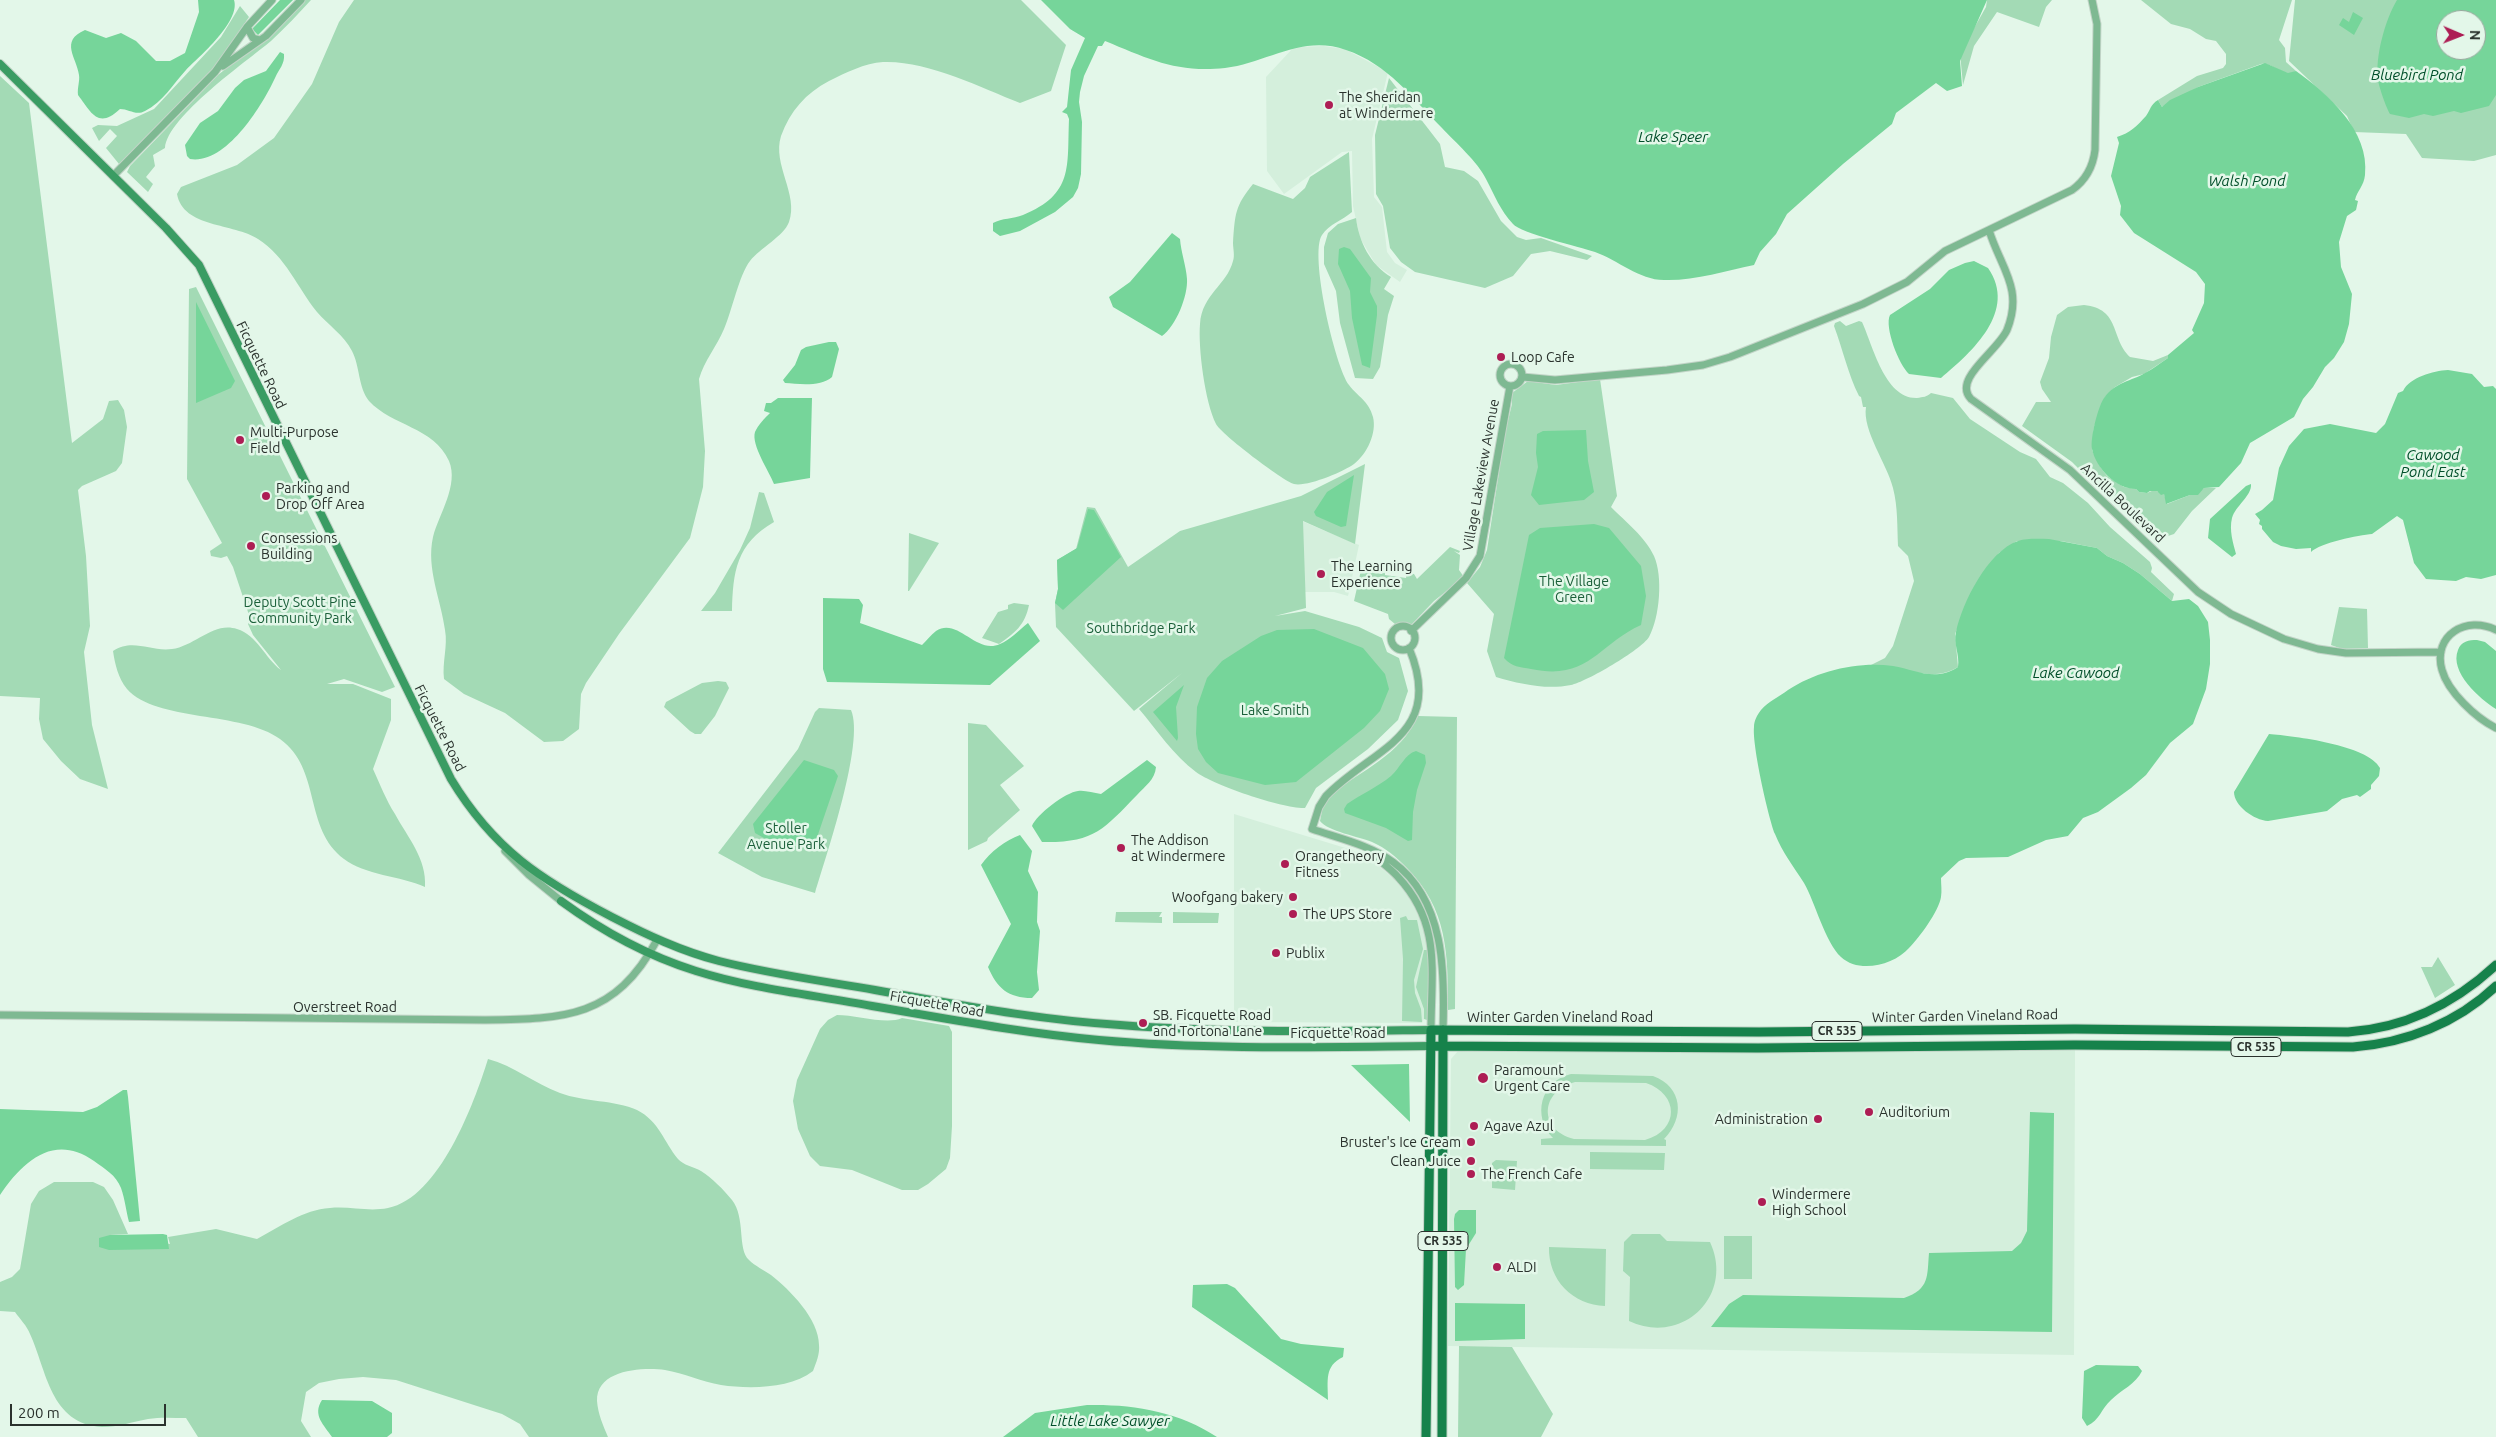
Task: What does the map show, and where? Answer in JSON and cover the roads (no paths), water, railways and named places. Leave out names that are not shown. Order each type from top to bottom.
[{"type":"main road","name":"Ficquette Road","points":[[0,64],[166,228],[198,266],[444,765],[462,796],[488,832],[519,861],[549,882],[657,940],[690,952],[735,965],[985,1009],[1061,1020],[1190,1029],[1431,1030]]},
{"type":"main road","name":"Ficquette Road","points":[[561,902],[595,924],[650,953],[696,971],[730,980],[977,1024],[1064,1036],[1195,1045],[1431,1046]]},
{"type":"main road","name":"Winter Garden Vineland Road","points":[[1431,1030],[1759,1032],[2001,1030],[2329,1032],[2366,1030],[2403,1022],[2438,1008],[2462,993],[2496,965]]},
{"type":"main road","name":"Winter Garden Vineland Road","points":[[1431,1046],[1758,1048],[2001,1045],[2362,1047],[2400,1039],[2436,1026],[2470,1007],[2496,986]]},
{"type":"main road","name":"CR 535","points":[[1426,1437],[1431,1030]]},
{"type":"main road","points":[[1443,1030],[1443,1046]]},
{"type":"main road","points":[[2001,1030],[2001,1045]]},
{"type":"main road","name":"CR 535","points":[[1442,1437],[1443,1046]]},
{"type":"street","points":[[114,176],[215,72],[247,27],[272,0]]},
{"type":"street","points":[[215,72],[260,40],[301,0]]},
{"type":"street","points":[[1523,377],[1546,380],[1563,379],[1688,368],[1715,362],[1863,304],[1907,282],[1941,254],[2072,190],[2090,170],[2095,150],[2096,24],[2092,0]]},
{"type":"street","points":[[247,27],[253,38],[260,40]]},
{"type":"street","name":"Ancilla Boulevard","points":[[1989,230],[2010,279],[2012,310],[2007,330],[1999,344],[1966,380],[1965,389],[1971,399],[2070,470],[2198,592],[2231,614],[2284,639],[2318,649],[2346,653],[2441,652]]},
{"type":"street","points":[[1516,365],[1521,368],[1523,377],[1518,384],[1510,386],[1502,382],[1500,376],[1505,366],[1516,365]]},
{"type":"street","name":"Village Lakeview Avenue","points":[[1411,630],[1466,578],[1480,556],[1510,386]]},
{"type":"street","points":[[2496,630],[2476,624],[2456,629],[2448,636],[2441,652],[2443,671],[2450,685],[2473,712],[2496,728]]},
{"type":"street","points":[[1409,648],[1402,650],[1395,647],[1391,636],[1398,627],[1405,627],[1411,630],[1414,638],[1409,648],[1416,667],[1418,688],[1415,708],[1408,725],[1396,742],[1326,796],[1319,807],[1312,829],[1364,848],[1392,861],[1408,876],[1421,895],[1434,924],[1443,957],[1443,1030]]},
{"type":"street","name":"Ficquette Road","points":[[488,832],[529,875],[561,902]]},
{"type":"street","points":[[1364,848],[1398,877],[1415,899],[1430,931],[1433,962],[1431,1030]]},
{"type":"street","name":"Overstreet Road","points":[[0,1015],[485,1020],[552,1018],[576,1013],[607,998],[627,982],[650,953],[657,940]]},
{"type":"water","points":[[198,0],[234,0],[231,18],[218,38],[186,70],[162,98],[142,112],[136,113],[120,109],[106,118],[100,118],[91,112],[78,95],[79,75],[71,45],[77,34],[85,30],[106,38],[121,33],[136,41],[156,61],[170,61],[185,53],[199,12]]},
{"type":"water","points":[[280,0],[293,0],[258,35],[252,29]]},
{"type":"water","name":"Lake Speer","points":[[1041,0],[1987,0],[1960,61],[1962,86],[1947,91],[1936,83],[1896,113],[1892,124],[1843,164],[1787,214],[1776,234],[1760,252],[1754,265],[1698,277],[1664,280],[1646,277],[1595,252],[1518,228],[1498,203],[1478,166],[1398,83],[1387,73],[1361,56],[1330,46],[1314,45],[1299,47],[1240,65],[1208,69],[1163,63],[1135,54],[1105,41],[1102,46],[1098,46],[1084,76],[1080,92],[1079,102],[1082,122],[1081,174],[1078,188],[1073,197],[1055,212],[1020,231],[1000,236],[993,231],[993,223],[1023,215],[1040,207],[1059,188],[1067,165],[1069,119],[1067,114],[1062,112],[1067,107],[1071,70],[1085,38],[1070,29]]},
{"type":"water","name":"Bluebird Pond","points":[[2397,0],[2496,0],[2496,95],[2489,106],[2461,113],[2454,111],[2433,116],[2424,114],[2409,118],[2390,114],[2380,87],[2377,71],[2385,28]]},
{"type":"water","points":[[2353,12],[2363,18],[2354,35],[2339,25],[2343,18],[2349,22]]},
{"type":"water","points":[[280,52],[284,54],[284,61],[252,118],[217,153],[203,158],[190,159],[187,156],[185,145],[200,123],[218,111],[235,88],[244,80],[266,71]]},
{"type":"water","name":"Walsh Pond","points":[[2265,63],[2288,73],[2296,71],[2308,80],[2333,102],[2344,115],[2361,143],[2365,159],[2365,175],[2355,200],[2358,201],[2356,210],[2347,216],[2339,242],[2341,267],[2352,294],[2349,324],[2344,342],[2303,399],[2294,417],[2250,443],[2241,463],[2219,487],[2204,488],[2198,495],[2190,495],[2166,504],[2164,494],[2161,495],[2157,491],[2139,492],[2136,489],[2114,481],[2102,470],[2092,449],[2093,430],[2099,408],[2104,398],[2113,388],[2140,376],[2168,358],[2168,355],[2194,333],[2192,330],[2204,303],[2205,284],[2196,272],[2134,233],[2120,215],[2121,206],[2111,176],[2119,143],[2117,137],[2136,126],[2158,100],[2162,107],[2170,100],[2198,87]]},
{"type":"water","points":[[1172,233],[1180,239],[1187,286],[1176,318],[1162,336],[1113,307],[1109,297],[1130,282]]},
{"type":"water","points":[[1344,247],[1350,249],[1371,278],[1370,292],[1377,306],[1377,315],[1370,368],[1362,365],[1352,318],[1350,291],[1338,264],[1339,249]]},
{"type":"water","points":[[1974,261],[1988,268],[1996,284],[1998,300],[1994,315],[1987,329],[1966,356],[1941,378],[1909,374],[1901,363],[1891,337],[1889,328],[1890,315],[1930,289],[1949,270]]},
{"type":"water","points":[[196,302],[235,381],[231,388],[196,403]]},
{"type":"water","points":[[836,342],[839,349],[832,377],[816,384],[785,383],[783,380],[795,365],[801,350],[806,347]]},
{"type":"water","name":"Cawood Pond East","points":[[2448,370],[2472,374],[2484,387],[2493,386],[2496,389],[2496,575],[2481,579],[2466,577],[2456,581],[2426,579],[2414,563],[2403,520],[2397,516],[2372,534],[2331,543],[2311,552],[2311,548],[2296,549],[2273,542],[2262,529],[2262,526],[2259,524],[2260,520],[2255,514],[2273,500],[2279,468],[2289,446],[2304,429],[2330,424],[2376,433],[2385,424],[2398,393],[2403,391],[2406,386],[2416,378]]},
{"type":"water","points":[[778,398],[812,398],[810,478],[774,484],[758,451],[754,437],[755,432],[770,413],[764,411],[766,403],[771,403]]},
{"type":"water","points":[[1586,430],[1588,461],[1594,492],[1584,500],[1539,505],[1531,495],[1538,467],[1536,453],[1537,434],[1543,431]]},
{"type":"water","points":[[1354,475],[1346,526],[1341,527],[1316,516],[1314,512],[1327,492]]},
{"type":"water","points":[[2251,484],[2249,493],[2236,509],[2232,518],[2231,532],[2236,554],[2232,557],[2208,538],[2210,519],[2246,486]]},
{"type":"water","points":[[1088,509],[1094,510],[1121,557],[1063,610],[1055,603],[1058,589],[1057,560],[1077,548]]},
{"type":"water","points":[[1594,524],[1609,528],[1641,566],[1646,596],[1641,625],[1626,633],[1580,666],[1566,670],[1551,671],[1513,665],[1504,658],[1529,535],[1540,528]]},
{"type":"water","name":"Lake Cawood","points":[[2049,539],[2097,548],[2107,556],[2123,563],[2140,574],[2172,601],[2189,599],[2198,606],[2208,622],[2210,664],[2206,689],[2193,724],[2170,743],[2146,775],[2098,812],[2083,818],[2068,836],[2046,840],[2008,857],[1966,858],[1959,861],[1941,878],[1941,897],[1937,909],[1918,938],[1903,954],[1886,963],[1876,965],[1866,966],[1848,962],[1841,957],[1830,942],[1804,883],[1775,834],[1758,764],[1754,736],[1756,718],[1764,707],[1799,683],[1838,669],[1852,666],[1880,665],[1893,666],[1925,674],[1941,674],[1958,667],[1955,636],[1964,607],[1978,579],[1996,555],[2007,547],[2018,541]]},
{"type":"water","points":[[823,598],[859,599],[863,605],[860,623],[922,645],[936,631],[944,628],[960,632],[983,645],[991,646],[1007,640],[1028,623],[1040,641],[990,685],[827,682],[823,669]]},
{"type":"water","name":"Lake Smith","points":[[1314,629],[1363,648],[1385,674],[1389,689],[1380,711],[1364,728],[1296,782],[1265,785],[1218,773],[1206,762],[1198,749],[1196,734],[1197,707],[1207,678],[1222,661],[1261,636],[1277,630]]},
{"type":"water","points":[[2471,640],[2485,642],[2496,651],[2496,709],[2475,692],[2462,676],[2458,667],[2456,658],[2459,647]]},
{"type":"water","points":[[1184,685],[1176,707],[1177,741],[1153,712]]},
{"type":"water","points":[[2269,734],[2329,743],[2361,753],[2373,760],[2380,768],[2379,776],[2371,785],[2371,789],[2360,797],[2357,795],[2342,799],[2327,811],[2268,821],[2257,818],[2241,807],[2237,802],[2234,792]]},
{"type":"water","points":[[1416,751],[1425,755],[1426,763],[1417,790],[1413,812],[1412,840],[1408,841],[1386,828],[1345,813],[1344,809],[1347,804],[1386,780],[1409,755]]},
{"type":"water","points":[[804,760],[834,770],[838,776],[813,849],[764,838],[755,833],[753,824]]},
{"type":"water","points":[[1147,760],[1156,767],[1152,779],[1106,826],[1086,837],[1074,840],[1042,842],[1032,826],[1039,816],[1052,805],[1073,792],[1086,791],[1101,794]]},
{"type":"water","points":[[1020,835],[1032,851],[1028,871],[1038,892],[1037,922],[1040,931],[1037,972],[1039,990],[1032,998],[1016,996],[1004,990],[995,981],[988,967],[1011,924],[981,865],[999,847]]},
{"type":"water","points":[[1409,1064],[1410,1122],[1351,1065]]},
{"type":"water","points":[[123,1090],[127,1090],[128,1097],[140,1221],[129,1222],[124,1196],[119,1183],[113,1176],[94,1161],[79,1153],[66,1150],[53,1150],[29,1162],[19,1171],[0,1195],[0,1109],[83,1112],[97,1107]]},
{"type":"water","points":[[2030,1112],[2054,1113],[2052,1332],[1711,1327],[1729,1304],[1743,1295],[1904,1298],[1919,1290],[1926,1281],[1929,1253],[2012,1251],[2021,1243],[2027,1231]]},
{"type":"water","points":[[1459,1210],[1476,1210],[1476,1233],[1466,1249],[1464,1285],[1458,1290],[1455,1287],[1454,1219],[1455,1214]]},
{"type":"water","points":[[110,1235],[167,1235],[169,1249],[109,1250],[99,1247],[99,1238]]},
{"type":"water","points":[[1227,1284],[1235,1288],[1281,1339],[1301,1344],[1344,1348],[1343,1357],[1333,1365],[1328,1375],[1328,1400],[1192,1307],[1193,1285]]},
{"type":"water","points":[[1455,1303],[1525,1304],[1525,1339],[1455,1341]]},
{"type":"water","points":[[2096,1365],[2138,1366],[2142,1371],[2136,1380],[2108,1403],[2095,1421],[2087,1426],[2082,1418],[2084,1371]]},
{"type":"water","points":[[322,1400],[372,1401],[392,1413],[392,1433],[387,1437],[332,1437],[320,1420],[318,1410]]},
{"type":"water","name":"Little Lake Sawyer","points":[[1087,1405],[1138,1408],[1171,1415],[1202,1428],[1217,1437],[1003,1437],[1035,1413]]},
{"type":"place","name":"The Sheridan at Windermere","points":[[1329,105]]},
{"type":"place","name":"Loop Cafe","points":[[1501,357]]},
{"type":"place","name":"Multi-Purpose Field","points":[[240,440]]},
{"type":"place","name":"Parking and Drop Off Area","points":[[266,496]]},
{"type":"place","name":"Consessions Building","points":[[251,546]]},
{"type":"place","name":"The Learning Experience","points":[[1321,574]]},
{"type":"place","name":"The Addison at Windermere","points":[[1121,848]]},
{"type":"place","name":"Orangetheory Fitness","points":[[1285,864]]},
{"type":"place","name":"Woofgang bakery","points":[[1293,897]]},
{"type":"place","name":"The UPS Store","points":[[1293,914]]},
{"type":"place","name":"Publix","points":[[1276,953]]},
{"type":"place","name":"SB. Ficquette Road and Tortona Lane","points":[[1143,1023]]},
{"type":"place","name":"Paramount Urgent Care","points":[[1483,1078]]},
{"type":"place","name":"Auditorium","points":[[1869,1112]]},
{"type":"place","name":"Administration","points":[[1818,1119]]},
{"type":"place","name":"Agave Azul","points":[[1474,1126]]},
{"type":"place","name":"Bruster's Ice Cream","points":[[1471,1142]]},
{"type":"place","name":"Clean Juice","points":[[1471,1161]]},
{"type":"place","name":"The French Cafe","points":[[1471,1174]]},
{"type":"place","name":"Windermere High School","points":[[1762,1202]]},
{"type":"place","name":"ALDI","points":[[1497,1267]]},
{"type":"park label","name":"The Village Green","points":[[1574,590]]},
{"type":"park label","name":"Deputy Scott Pine Community Park","points":[[300,610]]},
{"type":"park label","name":"Southbridge Park","points":[[1141,628]]},
{"type":"park label","name":"Stoller Avenue Park","points":[[786,836]]}]
